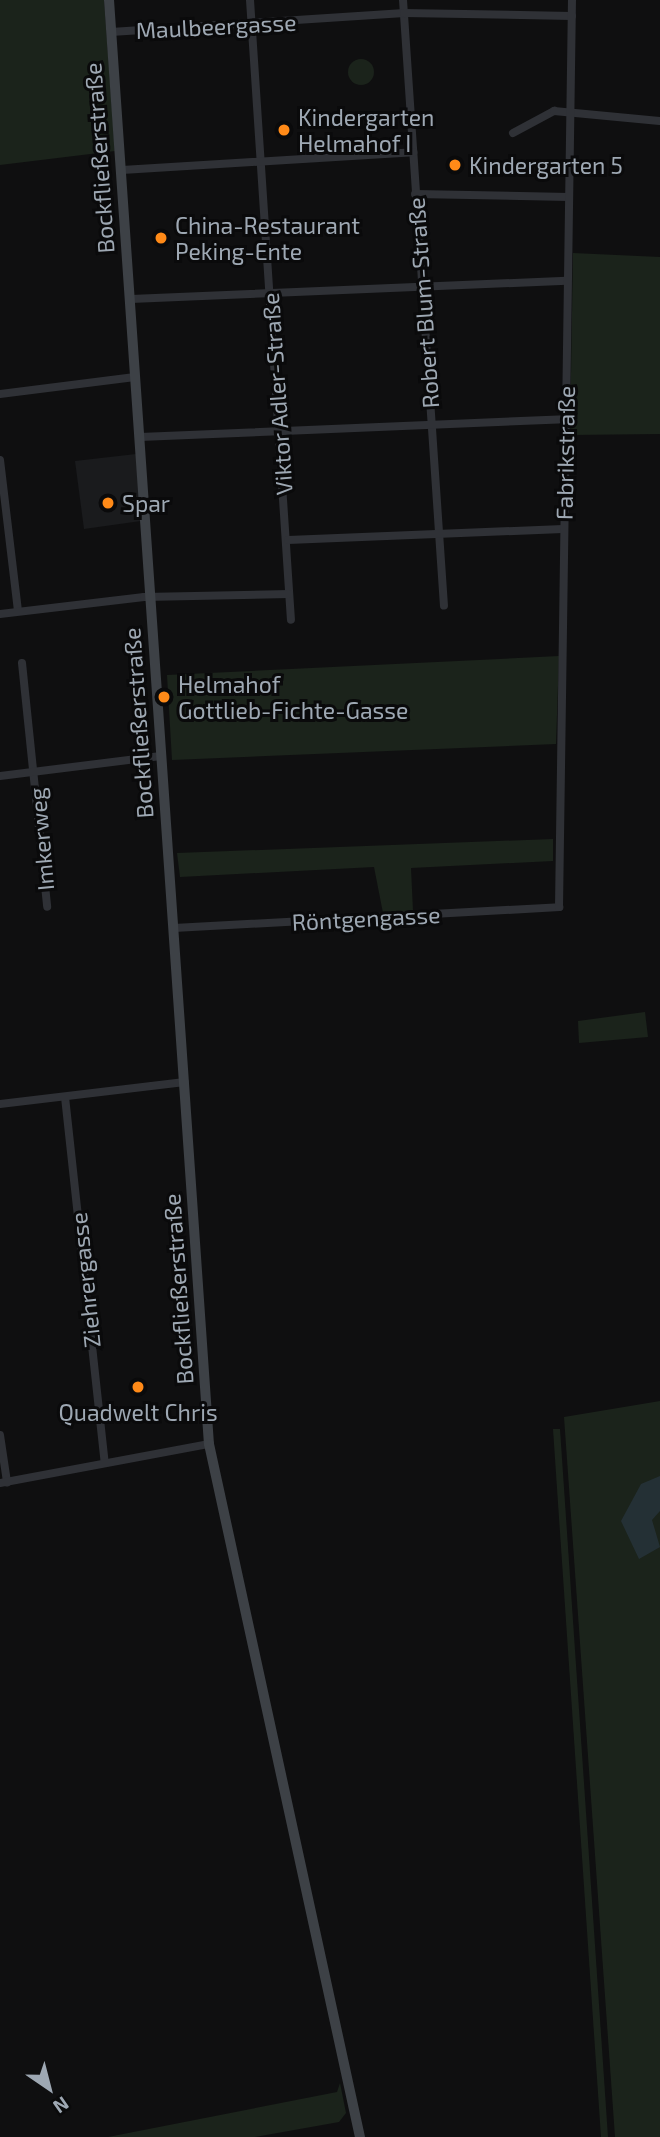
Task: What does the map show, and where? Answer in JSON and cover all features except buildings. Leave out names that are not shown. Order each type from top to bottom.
[{"type":"main road","name":"Bockfließerstraße","points":[[109,0],[209,1444],[360,2137]]},
{"type":"street","name":"Viktor Adler-Straße","points":[[250,0],[288,540],[291,620]]},
{"type":"street","name":"Robert Blum-Straße","points":[[403,0],[444,606]]},
{"type":"street","name":"Fabrikstraße","points":[[559,906],[572,0]]},
{"type":"street","name":"Maulbeergasse","points":[[111,33],[404,13],[572,16]]},
{"type":"street","points":[[513,133],[554,111],[571,110],[660,121]]},
{"type":"street","points":[[122,170],[413,152]]},
{"type":"street","points":[[415,194],[569,197]]},
{"type":"street","points":[[131,299],[567,281]]},
{"type":"street","points":[[0,394],[135,377]]},
{"type":"street","points":[[140,437],[565,419]]},
{"type":"street","points":[[0,460],[19,611]]},
{"type":"street","points":[[288,540],[563,529]]},
{"type":"street","points":[[0,614],[151,598],[289,594]]},
{"type":"street","name":"Imkerweg","points":[[22,663],[36,771],[47,907]]},
{"type":"street","points":[[0,776],[161,756]]},
{"type":"street","name":"Röntgengasse","points":[[174,928],[559,906]]},
{"type":"street","points":[[0,1104],[184,1082]]},
{"type":"street","name":"Ziehrergasse","points":[[65,1097],[106,1463]]},
{"type":"street","points":[[0,1435],[4,1483],[209,1444]]},
{"type":"shaded area","points":[[0,0],[104,0],[115,151],[0,165]]},
{"type":"shaded area","points":[[361,59],[370,63],[374,72],[370,81],[361,85],[352,81],[348,72],[352,63]]},
{"type":"shaded area","points":[[573,253],[660,257],[660,434],[570,435]]},
{"type":"shaded area","points":[[136,454],[141,521],[84,529],[75,461]]},
{"type":"shaded area","points":[[559,656],[556,744],[172,760],[167,675]]},
{"type":"shaded area","points":[[553,839],[553,861],[411,868],[413,911],[383,913],[374,867],[180,877],[177,853]]},
{"type":"shaded area","points":[[645,1012],[648,1037],[579,1043],[578,1021]]},
{"type":"shaded area","points":[[660,1401],[660,2137],[615,2137],[564,1417]]},
{"type":"shaded area","points":[[553,1429],[560,1429],[608,2137],[601,2137]]},
{"type":"shaded area","points":[[660,1476],[660,1511],[652,1520],[660,1547],[639,1559],[621,1521],[641,1484]]},
{"type":"shaded area","points":[[340,2083],[346,2113],[339,2122],[255,2137],[108,2137],[337,2092]]},
{"type":"place","name":"Kindergarten Helmahof I","points":[[284,130]]},
{"type":"place","name":"Kindergarten 5","points":[[455,165]]},
{"type":"place","name":"China-Restaurant Peking-Ente","points":[[161,238]]},
{"type":"place","name":"Spar","points":[[108,503]]},
{"type":"place","name":"Helmahof Gottlieb-Fichte-Gasse","points":[[164,697]]},
{"type":"place","name":"Quadwelt Chris","points":[[138,1387]]}]
